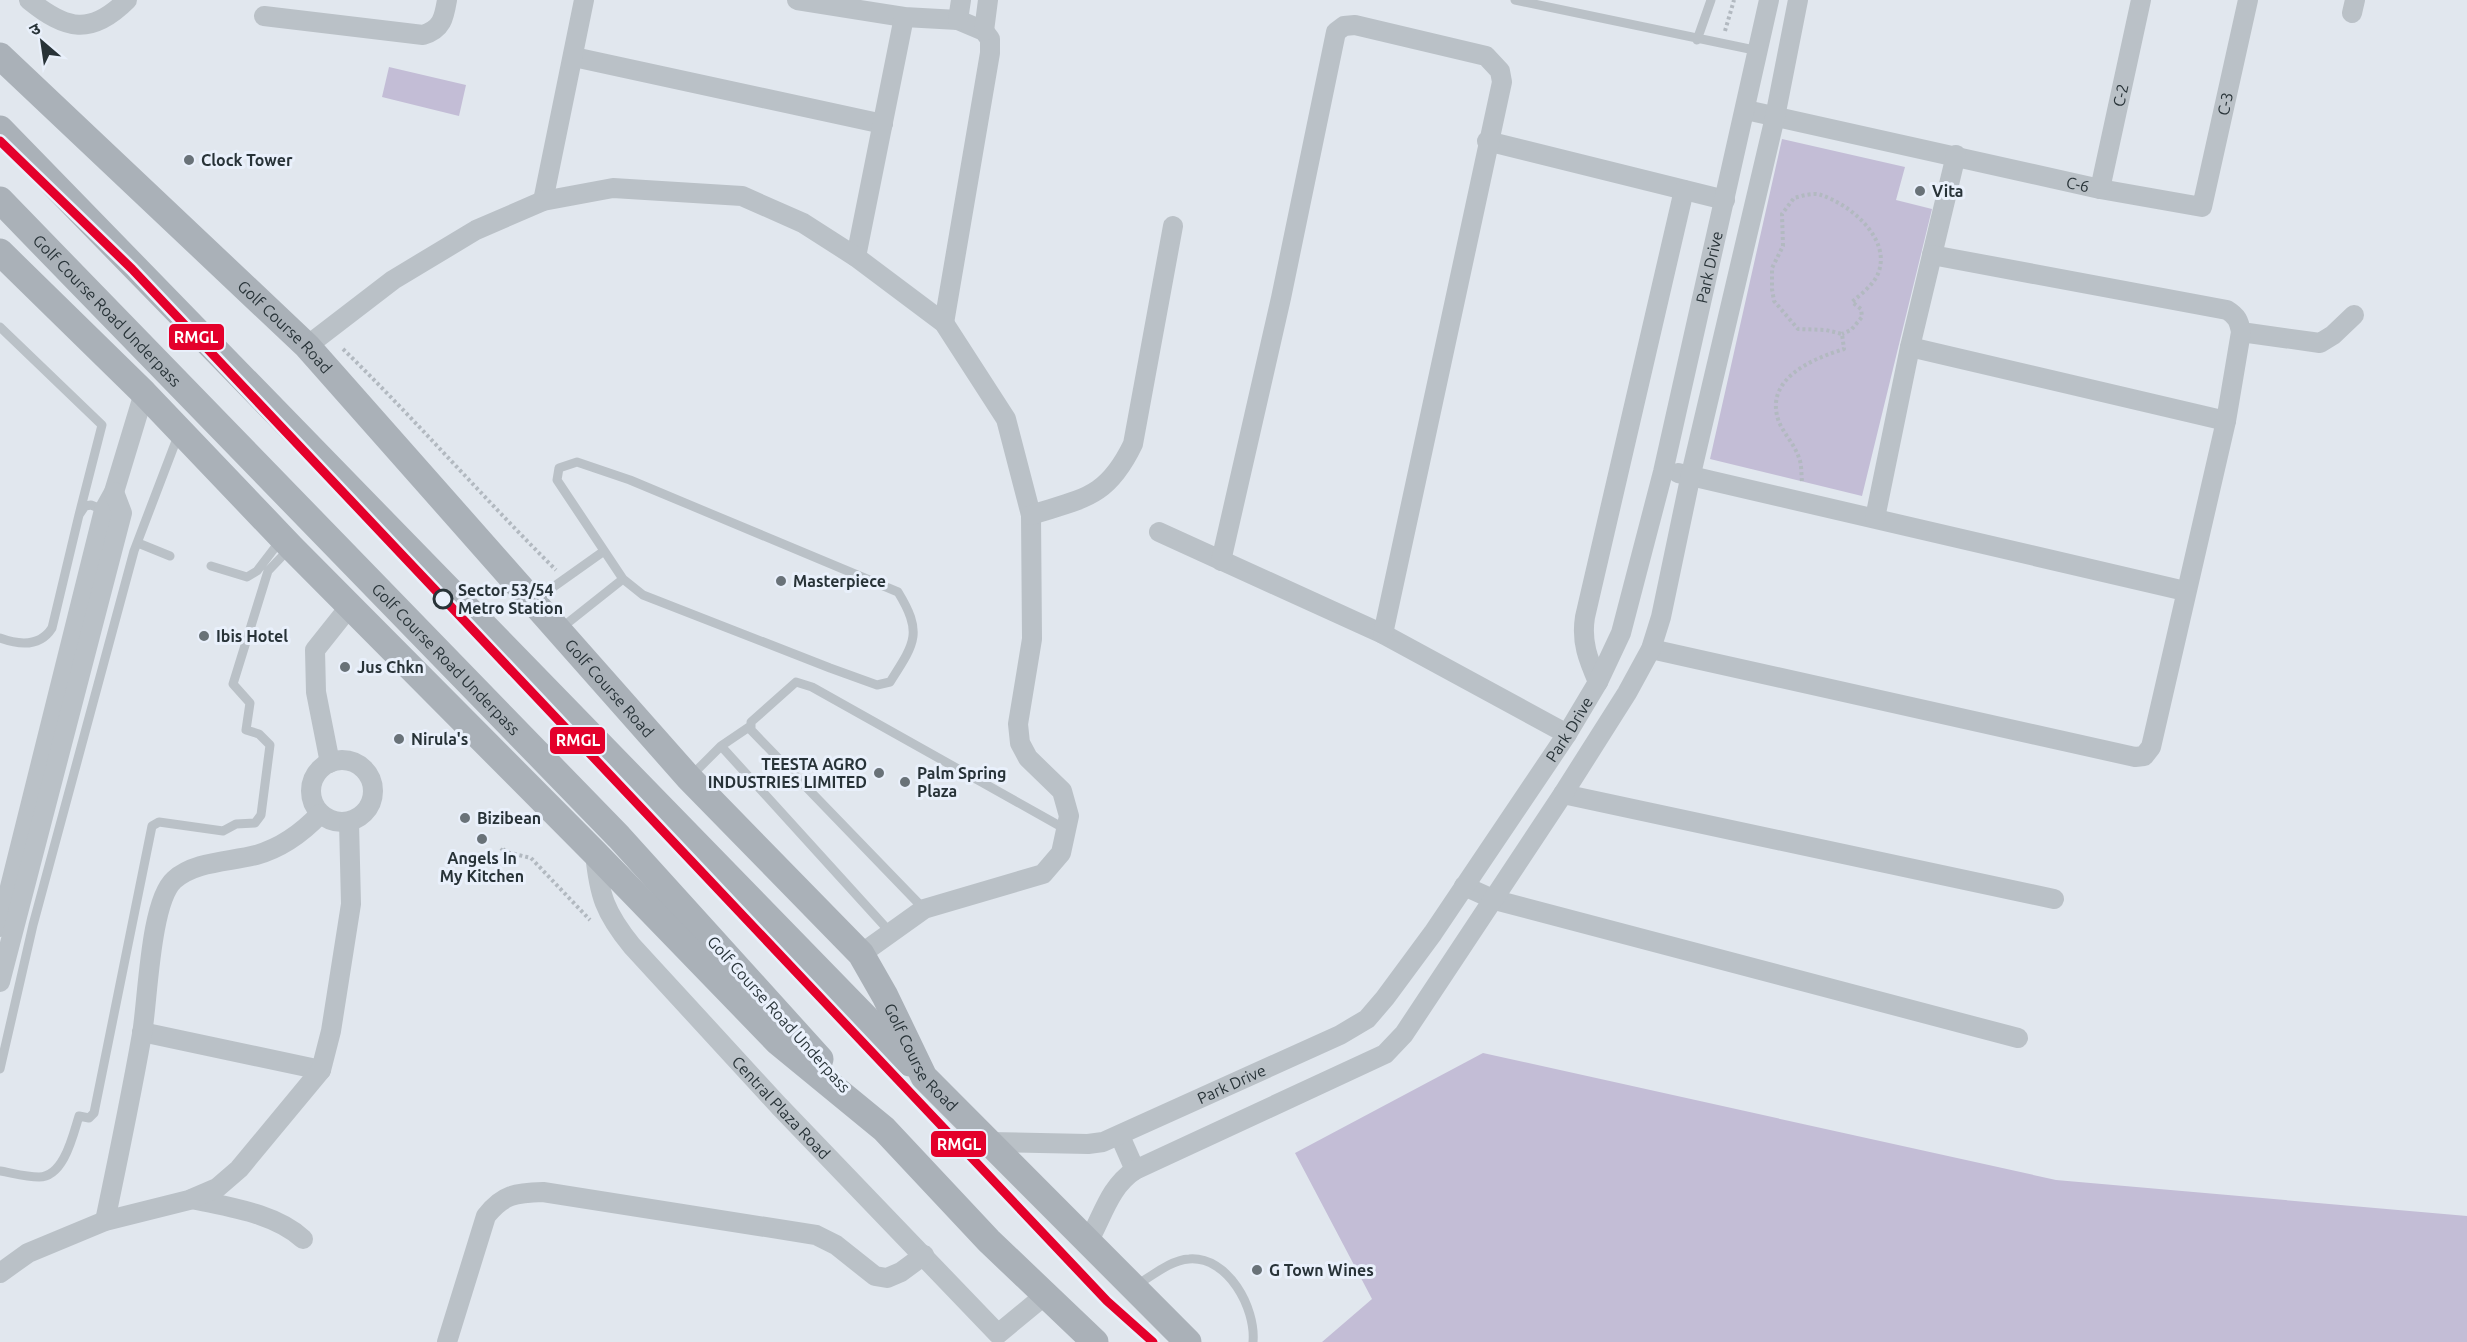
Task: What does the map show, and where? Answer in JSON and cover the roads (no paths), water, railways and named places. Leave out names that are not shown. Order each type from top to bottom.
[{"type":"main road","name":"Golf Course Road","points":[[0,56],[316,338],[558,630],[689,778],[861,954],[885,996],[924,1077],[1188,1342]]},
{"type":"main road","points":[[0,129],[775,928],[924,1077]]},
{"type":"main road","name":"Golf Course Road Underpass","points":[[0,200],[619,837],[884,1129]]},
{"type":"main road","points":[[0,252],[144,393],[287,543],[778,1042],[884,1129],[1044,1296],[1095,1342]]},
{"type":"street","points":[[29,0],[47,14],[80,27],[99,23],[127,0]]},
{"type":"street","points":[[264,16],[423,35],[435,32],[443,21],[447,0]]},
{"type":"street","points":[[543,201],[584,0]]},
{"type":"street","points":[[797,0],[904,17],[958,20],[984,31],[990,39],[990,53],[944,323]]},
{"type":"street","points":[[958,20],[961,0]]},
{"type":"street","points":[[984,31],[988,0]]},
{"type":"street","name":"Park Drive","points":[[988,1142],[1088,1144],[1120,1136],[1340,1035],[1367,1019],[1385,998],[1464,886],[1567,734],[1598,682],[1621,633],[1663,472],[1769,0]]},
{"type":"street","name":"Park Drive","points":[[1088,1242],[1112,1192],[1124,1177],[1135,1170],[1385,1054],[1404,1034],[1495,900],[1627,693],[1651,649],[1661,617],[1691,474],[1775,117],[1798,0]]},
{"type":"street","name":"C-2","points":[[2100,189],[2141,0]]},
{"type":"street","name":"C-3","points":[[2202,207],[2248,0]]},
{"type":"street","points":[[856,257],[904,17]]},
{"type":"street","points":[[1221,561],[1281,298],[1336,32],[1344,26],[1355,25],[1486,56],[1495,63],[1500,71],[1502,82],[1487,141],[1383,634]]},
{"type":"street","points":[[574,57],[883,124]]},
{"type":"street","name":"C-6","points":[[1746,110],[1956,155],[2100,189],[2202,207]]},
{"type":"street","points":[[1487,141],[1725,200]]},
{"type":"street","points":[[1875,518],[1910,347],[1956,155]]},
{"type":"street","points":[[316,338],[393,280],[476,230],[543,201],[613,188],[742,196],[803,223],[856,257],[944,323],[1006,419],[1031,515],[1032,639],[1018,724],[1020,742],[1028,758],[1062,791],[1067,804],[1067,830],[1061,853],[1043,874],[924,909],[861,954]]},
{"type":"street","points":[[1598,682],[1584,649],[1582,633],[1684,190]]},
{"type":"street","points":[[1031,515],[1083,498],[1102,488],[1120,471],[1125,462],[1133,444],[1173,226]]},
{"type":"street","points":[[1651,649],[2135,757],[2144,756],[2151,747],[2185,591],[2226,421],[2241,332],[2235,316],[2227,310],[1932,255]]},
{"type":"street","points":[[2241,332],[2320,343],[2333,335],[2354,315]]},
{"type":"street","points":[[1910,347],[2226,421]]},
{"type":"street","points":[[0,927],[104,510],[114,492],[144,393]]},
{"type":"street","points":[[1663,472],[1691,474],[2185,591]]},
{"type":"street","points":[[0,982],[3,956],[122,513],[114,492]]},
{"type":"street","points":[[1159,532],[1383,634],[1567,734]]},
{"type":"street","points":[[330,763],[316,692],[315,650],[350,606]]},
{"type":"street","points":[[339,759],[350,760],[367,771],[372,780],[372,801],[367,811],[349,822],[328,820],[320,814],[310,796],[310,785],[320,768],[339,759]]},
{"type":"street","points":[[1563,794],[2054,899]]},
{"type":"street","points":[[105,1221],[142,1032],[155,928],[163,897],[174,880],[194,868],[258,855],[291,840],[320,814]]},
{"type":"street","points":[[0,1273],[28,1253],[105,1221],[192,1198],[217,1188],[239,1169],[321,1070],[331,1031],[351,903],[349,822]]},
{"type":"street","name":"Central Plaza Road","points":[[595,854],[603,903],[625,938],[764,1089],[929,1259],[998,1338]]},
{"type":"street","points":[[1464,886],[1495,900],[2018,1038]]},
{"type":"street","points":[[142,1032],[321,1070]]},
{"type":"street","points":[[1120,1136],[1135,1170]]},
{"type":"street","points":[[447,1342],[486,1216],[497,1202],[516,1193],[543,1192],[816,1235],[836,1245],[875,1276],[887,1278],[894,1283],[915,1279],[929,1259]]},
{"type":"street","points":[[192,1198],[270,1219],[293,1230],[303,1239]]},
{"type":"street","points":[[998,1338],[1044,1296]]},
{"type":"lane","points":[[1515,0],[1697,40],[1759,51]]},
{"type":"lane","points":[[1697,40],[1711,0]]},
{"type":"lane","points":[[0,327],[102,425],[57,607],[46,637],[37,642],[23,643],[0,638]]},
{"type":"lane","points":[[0,1069],[33,925],[138,543],[180,430]]},
{"type":"lane","points":[[577,462],[630,480],[898,592],[914,621],[915,636],[890,682],[877,685],[653,599],[622,579],[604,551],[557,480],[559,468],[577,462]]},
{"type":"lane","points":[[79,514],[85,506],[104,510]]},
{"type":"lane","points":[[138,543],[170,556]]},
{"type":"lane","points":[[211,567],[247,577],[257,571],[287,543]]},
{"type":"lane","points":[[0,1171],[40,1177],[52,1173],[70,1144],[79,1116],[89,1118],[94,1113],[152,826],[159,822],[223,831],[236,824],[255,823],[261,815],[270,745],[259,734],[246,730],[250,703],[232,684],[268,571],[287,543]]},
{"type":"lane","points":[[533,601],[604,551]]},
{"type":"lane","points":[[558,630],[622,579]]},
{"type":"lane","points":[[689,778],[721,746],[748,727],[792,685],[801,682],[1067,830]]},
{"type":"lane","points":[[748,727],[924,909]]},
{"type":"lane","points":[[721,746],[890,932]]},
{"type":"lane","points":[[1133,1287],[1173,1264],[1188,1259],[1208,1260],[1233,1284],[1251,1312],[1253,1342]]},
{"type":"place","name":"Clock Tower","points":[[189,160]]},
{"type":"place","name":"Vita","points":[[1920,191]]},
{"type":"place","name":"Masterpiece","points":[[781,581]]},
{"type":"place","name":"Sector 53/54 Metro Station","points":[[443,599]]},
{"type":"place","name":"Ibis Hotel","points":[[204,636]]},
{"type":"place","name":"Jus Chkn","points":[[345,667]]},
{"type":"place","name":"Nirula's","points":[[399,739]]},
{"type":"place","name":"TEESTA AGRO INDUSTRIES LIMITED","points":[[879,773]]},
{"type":"place","name":"Palm Spring Plaza","points":[[905,782]]},
{"type":"place","name":"Bizibean","points":[[465,818]]},
{"type":"place","name":"Angels In My Kitchen","points":[[482,839]]},
{"type":"place","name":"G Town Wines","points":[[1257,1270]]}]
